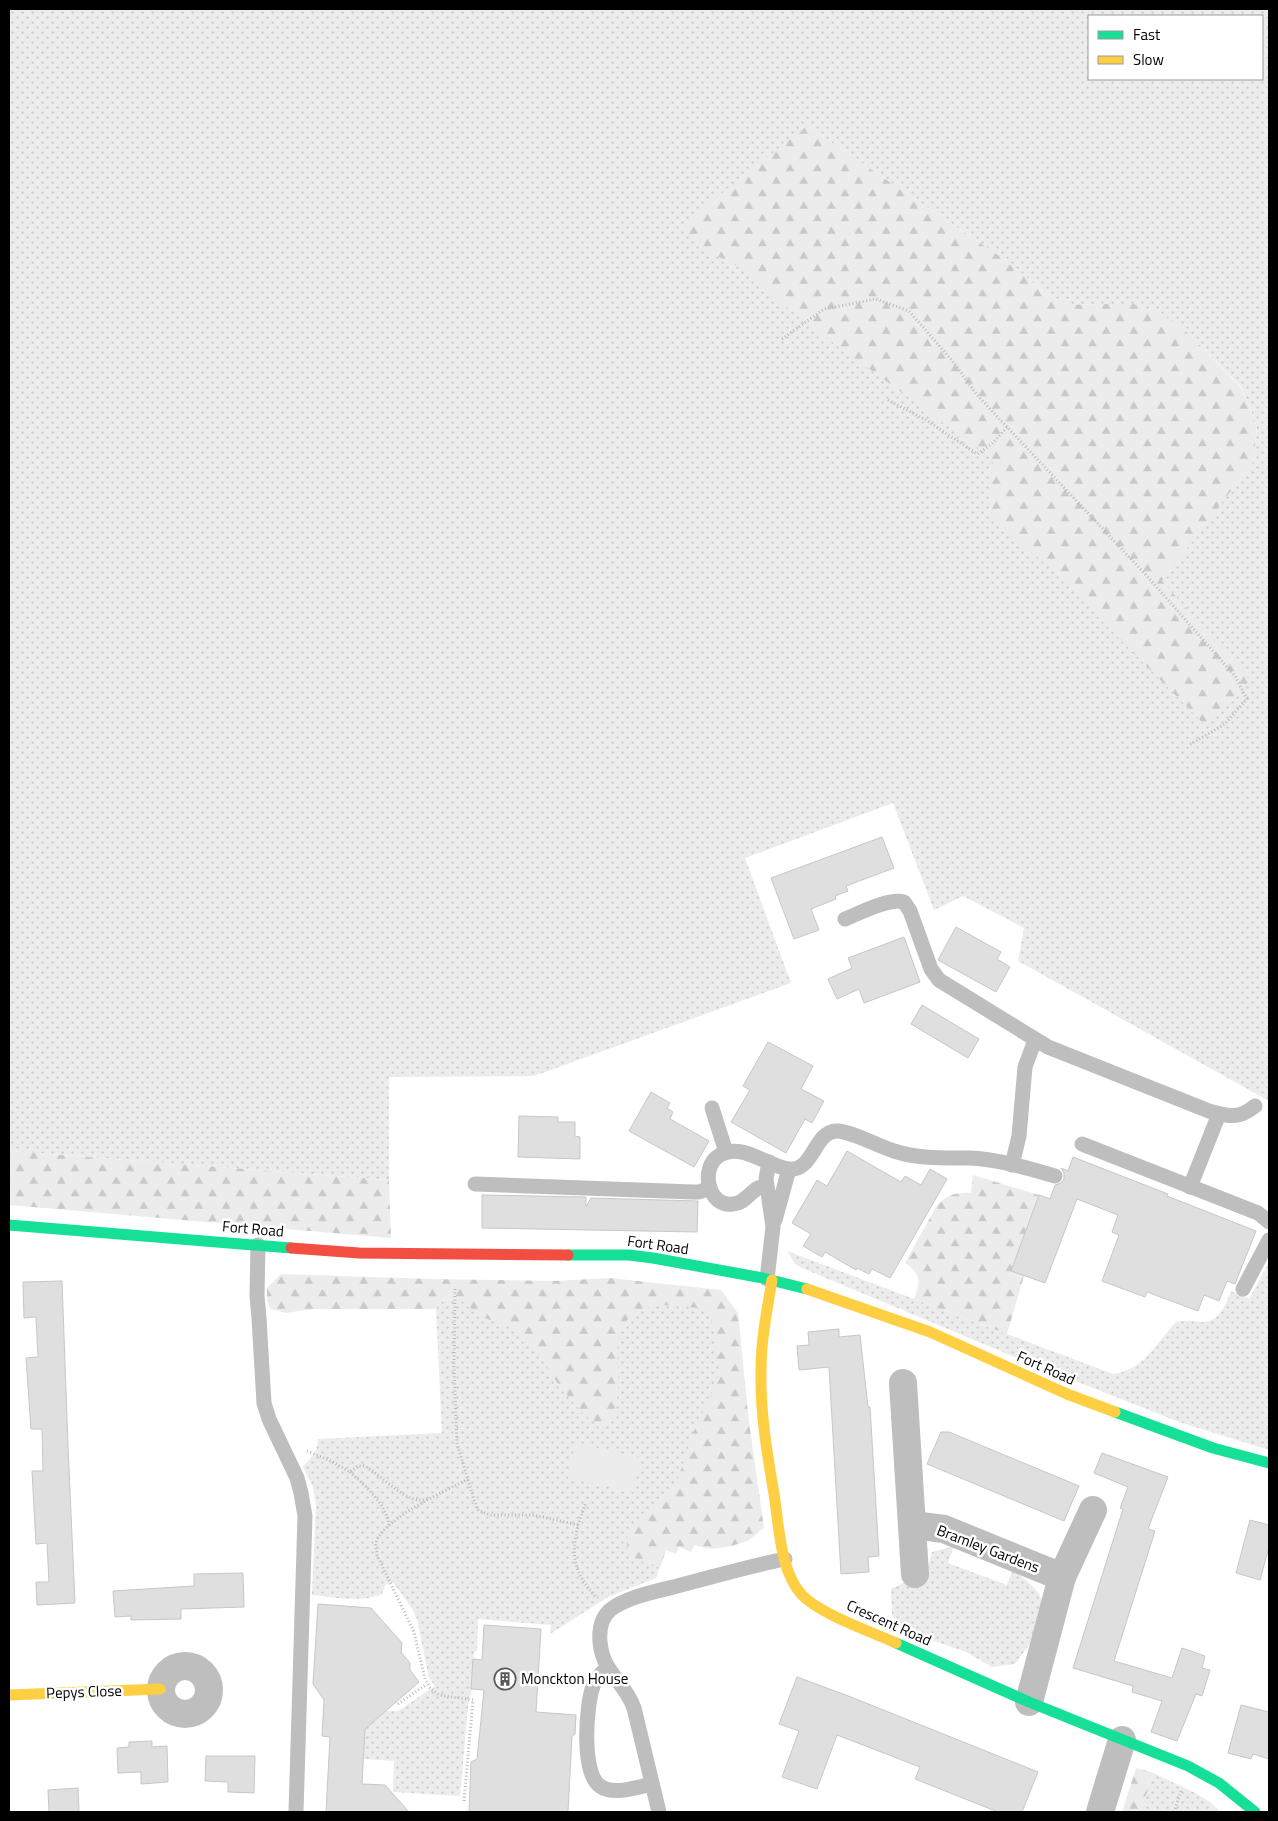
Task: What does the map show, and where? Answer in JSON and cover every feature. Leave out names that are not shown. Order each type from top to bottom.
[{"type":"street","name":"Fort Road","points":[[9,1225],[359,1253],[628,1255],[659,1259],[811,1290],[930,1332],[1067,1394],[1213,1448],[1269,1464]]},
{"type":"street","name":"Crescent Road","points":[[769,1280],[760,1383],[764,1425],[785,1558],[797,1590],[807,1601],[1029,1702],[1188,1766],[1206,1775],[1234,1794],[1255,1812]]},
{"type":"street","name":"Bramley Gardens","points":[[903,1383],[915,1574]]},
{"type":"street","points":[[1029,1702],[1062,1577],[1093,1510]]},
{"type":"street","name":"Bramley Gardens","points":[[913,1525],[944,1529],[1062,1577]]},
{"type":"street","name":"Pepys Close","points":[[9,1695],[160,1689]]},
{"type":"street","points":[[1100,1812],[1122,1740]]},
{"type":"lane","points":[[845,919],[886,903],[904,902],[910,911],[931,968],[939,980],[1035,1040],[1060,1053],[1220,1114],[1242,1115],[1255,1106]]},
{"type":"lane","points":[[1012,1165],[1017,1146],[1025,1067],[1035,1040]]},
{"type":"lane","points":[[712,1108],[726,1152]]},
{"type":"lane","points":[[1190,1187],[1220,1114]]},
{"type":"lane","points":[[767,1187],[758,1188],[744,1200],[731,1205],[723,1203],[718,1200],[710,1188],[708,1176],[710,1167],[716,1157],[726,1152],[746,1154],[789,1169],[800,1167],[805,1164],[827,1134],[838,1131],[909,1156],[970,1158],[1012,1165],[1054,1176]]},
{"type":"lane","points":[[1082,1144],[1258,1213],[1269,1222]]},
{"type":"lane","points":[[769,1162],[766,1173],[773,1227]]},
{"type":"lane","points":[[769,1280],[773,1227],[789,1169]]},
{"type":"lane","points":[[475,1184],[693,1192],[710,1188]]},
{"type":"lane","points":[[1243,1289],[1269,1240]]},
{"type":"lane","points":[[258,1245],[256,1296],[260,1318],[264,1403],[269,1419],[297,1478],[305,1516],[296,1812]]},
{"type":"lane","points":[[659,1812],[632,1700],[607,1668],[602,1651],[600,1634],[604,1617],[608,1611],[624,1602],[653,1592],[785,1558]]},
{"type":"lane","points":[[607,1668],[598,1676],[593,1686],[590,1706],[588,1755],[591,1775],[600,1786],[611,1790],[652,1784]]},
{"type":"path","points":[[782,339],[824,309],[876,299],[909,311],[955,364],[977,395],[1139,568],[1235,676],[1247,699],[1225,724],[1190,745]]},
{"type":"path","points":[[888,400],[926,420],[977,454],[992,444],[1008,427]]},
{"type":"path","points":[[455,1289],[454,1370],[457,1444],[476,1506],[484,1513],[491,1515],[534,1515],[578,1525]]},
{"type":"path","points":[[302,1448],[350,1472],[366,1487],[386,1513],[389,1526]]},
{"type":"path","points":[[350,1472],[358,1466],[364,1466],[412,1499],[423,1501],[435,1497]]},
{"type":"path","points":[[464,1801],[473,1700],[439,1695],[427,1684],[414,1632],[377,1555],[376,1543],[389,1526],[405,1513],[468,1479]]},
{"type":"path","points":[[586,1502],[578,1525],[574,1548],[577,1571],[587,1587],[608,1611]]},
{"type":"path","points":[[398,1704],[427,1684]]},
{"type":"green space","points":[[9,9],[1269,9],[1269,1101],[1018,961],[1024,928],[963,896],[934,910],[893,803],[745,858],[791,983],[534,1076],[389,1077],[389,1180],[9,1151]],"holes":[[[807,126],[998,255],[1055,300],[1071,305],[1098,304],[1179,325],[1242,388],[1257,427],[1253,462],[1162,580]]]},
{"type":"green space","points":[[807,126],[998,255],[1055,300],[1071,305],[1133,304],[1158,312],[1179,325],[1242,389],[1257,427],[1253,462],[1162,581],[1250,680],[1240,694],[1205,725],[1058,574],[999,526],[991,511],[990,496],[993,459],[831,341],[737,266],[707,251],[679,227]]},
{"type":"green space","points":[[9,1151],[389,1180],[391,1238],[9,1205]]},
{"type":"green space","points":[[973,1175],[1039,1195],[1024,1276],[1007,1334],[914,1299],[918,1287],[917,1274],[905,1263],[937,1205],[953,1195],[971,1193]]},
{"type":"green space","points":[[787,1251],[1113,1374],[1133,1367],[1142,1361],[1176,1322],[1207,1322],[1217,1317],[1231,1291],[1249,1299],[1269,1262],[1269,1450],[1179,1422],[1010,1355],[802,1268],[795,1264]]},
{"type":"green space","points":[[281,1274],[553,1281],[610,1278],[721,1290],[738,1313],[749,1422],[764,1528],[747,1541],[728,1547],[708,1548],[695,1545],[691,1552],[679,1547],[676,1554],[666,1550],[660,1568],[640,1560],[628,1550],[628,1536],[631,1528],[643,1515],[665,1498],[675,1485],[694,1431],[716,1382],[718,1370],[715,1338],[711,1318],[704,1310],[666,1305],[641,1311],[631,1317],[623,1326],[618,1339],[617,1403],[613,1415],[608,1422],[599,1424],[588,1417],[574,1403],[556,1381],[537,1350],[525,1336],[511,1327],[483,1317],[459,1300],[443,1301],[436,1309],[312,1309],[286,1313],[271,1309],[267,1301],[267,1288]]},
{"type":"green space","points":[[597,1294],[716,1300],[725,1375],[656,1578],[608,1597],[550,1634],[551,1625],[478,1619],[477,1651],[474,1652],[460,1796],[393,1792],[394,1761],[363,1759],[365,1729],[385,1711],[398,1711],[435,1686],[429,1678],[417,1620],[413,1610],[393,1582],[385,1585],[382,1594],[375,1597],[347,1599],[312,1595],[316,1505],[313,1487],[303,1467],[316,1451],[318,1439],[442,1433],[436,1309],[439,1303],[445,1300]]},
{"type":"green space","points":[[575,1443],[641,1458],[633,1492],[568,1478]]},
{"type":"green space","points":[[954,1546],[948,1563],[1007,1585],[1013,1569],[1039,1594],[1043,1603],[1041,1622],[1032,1640],[1015,1664],[992,1667],[966,1652],[902,1630],[892,1615],[891,1589],[906,1582],[925,1579],[932,1552]]},
{"type":"green space","points":[[1136,1768],[1154,1773],[1140,1812],[1122,1812]]},
{"type":"green space","points":[[1154,1773],[1199,1795],[1215,1806],[1220,1812],[1140,1812]]},
{"type":"building","points":[[882,837],[894,868],[846,886],[848,891],[835,896],[836,899],[811,909],[819,930],[794,939],[771,878]]},
{"type":"building","points":[[956,927],[1001,952],[997,959],[1010,967],[996,992],[938,960]]},
{"type":"building","points":[[904,937],[920,982],[864,1003],[859,989],[837,999],[828,979],[852,968],[848,958]]},
{"type":"building","points":[[922,1005],[979,1039],[968,1058],[911,1024]]},
{"type":"building","points":[[768,1042],[813,1066],[801,1089],[824,1101],[812,1123],[805,1119],[786,1153],[731,1122],[750,1090],[743,1086]]},
{"type":"building","points":[[651,1092],[670,1103],[667,1108],[673,1112],[670,1119],[709,1141],[694,1167],[629,1131]]},
{"type":"building","points":[[519,1116],[558,1117],[558,1122],[575,1122],[575,1136],[580,1137],[580,1159],[518,1157]]},
{"type":"building","points":[[847,1151],[901,1182],[905,1176],[921,1185],[930,1169],[947,1179],[890,1278],[872,1269],[869,1274],[857,1268],[856,1270],[825,1252],[822,1257],[803,1246],[811,1234],[792,1223],[817,1180],[827,1186]]},
{"type":"building","points":[[1073,1157],[1256,1231],[1235,1284],[1227,1281],[1219,1301],[1204,1295],[1198,1311],[1147,1292],[1145,1297],[1102,1281],[1119,1235],[1112,1232],[1118,1215],[1077,1199],[1045,1283],[1011,1271],[1039,1195],[1050,1199],[1055,1185],[1061,1183],[1064,1179],[1064,1173],[1061,1168],[1068,1171]]},
{"type":"building","points":[[482,1195],[586,1197],[586,1207],[591,1198],[698,1201],[697,1232],[482,1228]]},
{"type":"building","points":[[62,1281],[75,1603],[37,1605],[36,1582],[49,1582],[47,1543],[36,1544],[32,1471],[43,1471],[42,1429],[31,1429],[26,1358],[38,1357],[36,1317],[24,1318],[23,1282]]},
{"type":"building","points":[[839,1329],[839,1337],[860,1335],[868,1407],[870,1407],[879,1556],[868,1557],[869,1572],[841,1574],[829,1367],[799,1370],[797,1346],[809,1345],[808,1332]]},
{"type":"building","points":[[941,1432],[949,1432],[1079,1486],[1064,1521],[927,1464]]},
{"type":"building","points":[[1102,1453],[1168,1477],[1148,1529],[1155,1531],[1114,1661],[1172,1678],[1182,1648],[1205,1656],[1202,1668],[1210,1670],[1202,1696],[1196,1694],[1177,1741],[1151,1732],[1162,1701],[1132,1692],[1133,1686],[1073,1668],[1123,1509],[1120,1508],[1128,1487],[1094,1473]]},
{"type":"building","points":[[1250,1520],[1269,1525],[1269,1547],[1260,1580],[1236,1573]]},
{"type":"building","points":[[243,1573],[244,1607],[181,1609],[181,1619],[131,1620],[131,1616],[115,1617],[113,1591],[194,1586],[194,1574]]},
{"type":"building","points":[[318,1604],[371,1608],[402,1643],[401,1652],[410,1663],[410,1670],[419,1682],[365,1729],[362,1784],[385,1785],[409,1812],[326,1812],[330,1737],[322,1736],[324,1700],[313,1684]]},
{"type":"building","points":[[484,1625],[541,1629],[536,1712],[576,1715],[575,1734],[572,1736],[568,1812],[469,1812],[471,1762],[477,1759],[484,1690],[471,1689],[473,1659],[482,1660]]},
{"type":"building","points":[[797,1677],[1038,1772],[1022,1812],[998,1812],[915,1779],[920,1767],[837,1735],[817,1789],[782,1777],[799,1731],[779,1724]]},
{"type":"building","points":[[1241,1705],[1269,1712],[1269,1759],[1253,1754],[1251,1759],[1228,1753]]},
{"type":"building","points":[[152,1741],[152,1747],[167,1746],[168,1782],[141,1784],[141,1772],[118,1773],[117,1748],[129,1747],[129,1742]]},
{"type":"building","points":[[206,1756],[255,1756],[254,1793],[228,1792],[228,1782],[205,1781]]},
{"type":"building","points":[[78,1788],[79,1812],[49,1812],[48,1790]]},
{"type":"traffic: fast","points":[[9,1225],[291,1248]]},
{"type":"traffic: fast","points":[[568,1255],[629,1255],[653,1258],[763,1278],[807,1289]]},
{"type":"traffic: fast","points":[[1115,1412],[1213,1448],[1269,1463]]},
{"type":"traffic: fast","points":[[896,1643],[1029,1702],[1188,1766],[1219,1783],[1255,1812]]},
{"type":"traffic: slow","points":[[772,1280],[762,1348],[762,1401],[779,1534],[789,1574],[802,1595],[810,1602],[833,1616],[896,1643]]},
{"type":"traffic: slow","points":[[807,1289],[930,1332],[1067,1394],[1115,1412]]},
{"type":"traffic: slow","points":[[9,1695],[160,1689]]},
{"type":"traffic: jam","points":[[291,1248],[359,1253],[568,1255]]},
{"type":"place","name":"Monckton House","points":[[505,1679]]}]
